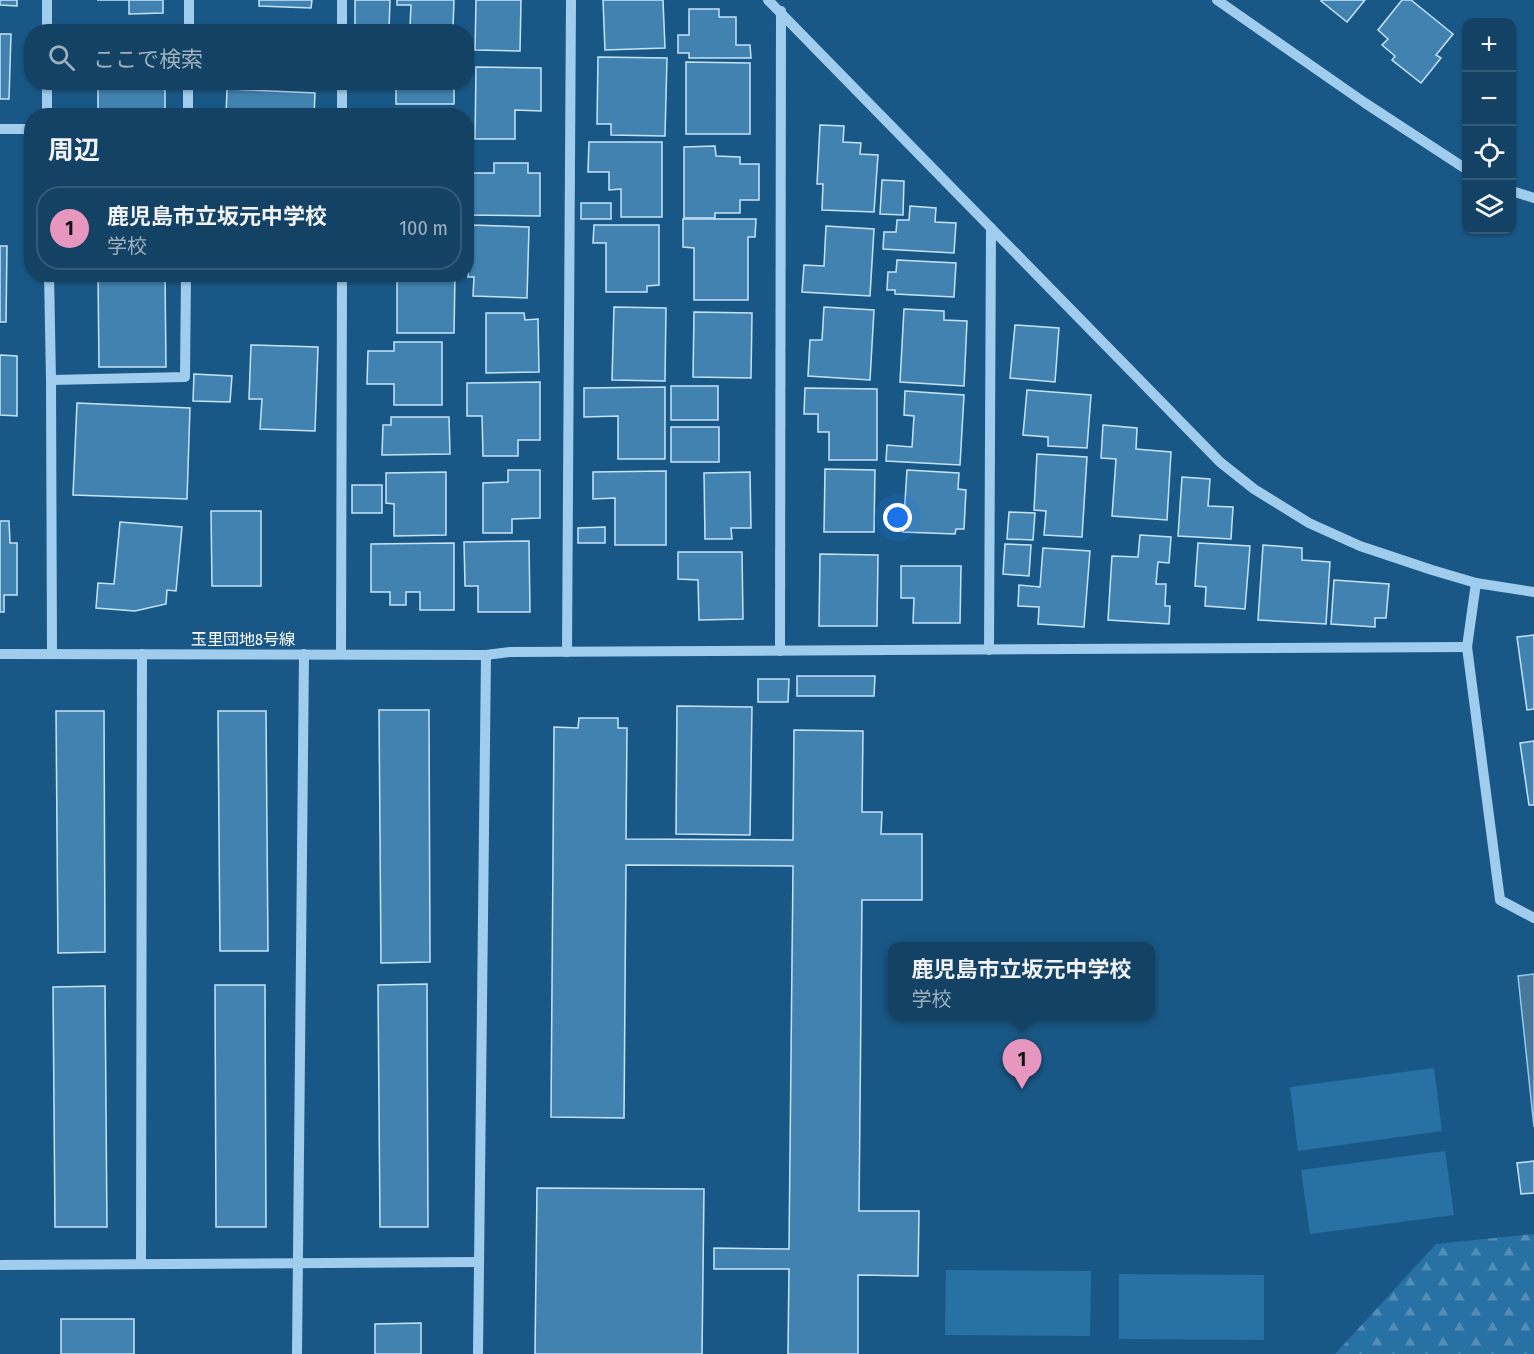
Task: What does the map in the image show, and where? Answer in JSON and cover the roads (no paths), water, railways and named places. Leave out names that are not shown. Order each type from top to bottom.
[{"type":"street","points":[[47,0],[47,24]]},
{"type":"street","points":[[189,0],[189,24]]},
{"type":"street","points":[[342,0],[342,24]]},
{"type":"street","points":[[567,652],[571,0]]},
{"type":"street","points":[[768,0],[1220,462],[1254,489],[1309,522],[1360,546],[1476,583],[1534,592]]},
{"type":"street","points":[[1217,0],[1365,103],[1462,165]]},
{"type":"street","points":[[780,651],[781,11]]},
{"type":"street","points":[[46,108],[47,90]]},
{"type":"street","points":[[188,90],[188,108]]},
{"type":"street","points":[[342,90],[342,108]]},
{"type":"street","points":[[0,129],[24,129]]},
{"type":"street","points":[[1516,192],[1534,198]]},
{"type":"street","points":[[989,650],[991,228]]},
{"type":"street","points":[[49,282],[52,654]]},
{"type":"street","points":[[51,380],[185,377],[186,282]]},
{"type":"street","points":[[341,654],[342,282]]},
{"type":"street","points":[[1476,583],[1467,647],[1500,900],[1534,918]]},
{"type":"street","name":"玉里団地8号線","points":[[0,654],[486,655],[510,652],[1467,647]]},
{"type":"street","points":[[141,1264],[142,654]]},
{"type":"street","points":[[297,1354],[304,654]]},
{"type":"street","points":[[478,1354],[486,655]]},
{"type":"street","points":[[0,1265],[478,1262]]},
{"type":"place","name":"鹿児島市立坂元中学校","points":[[1022,1089]]}]
